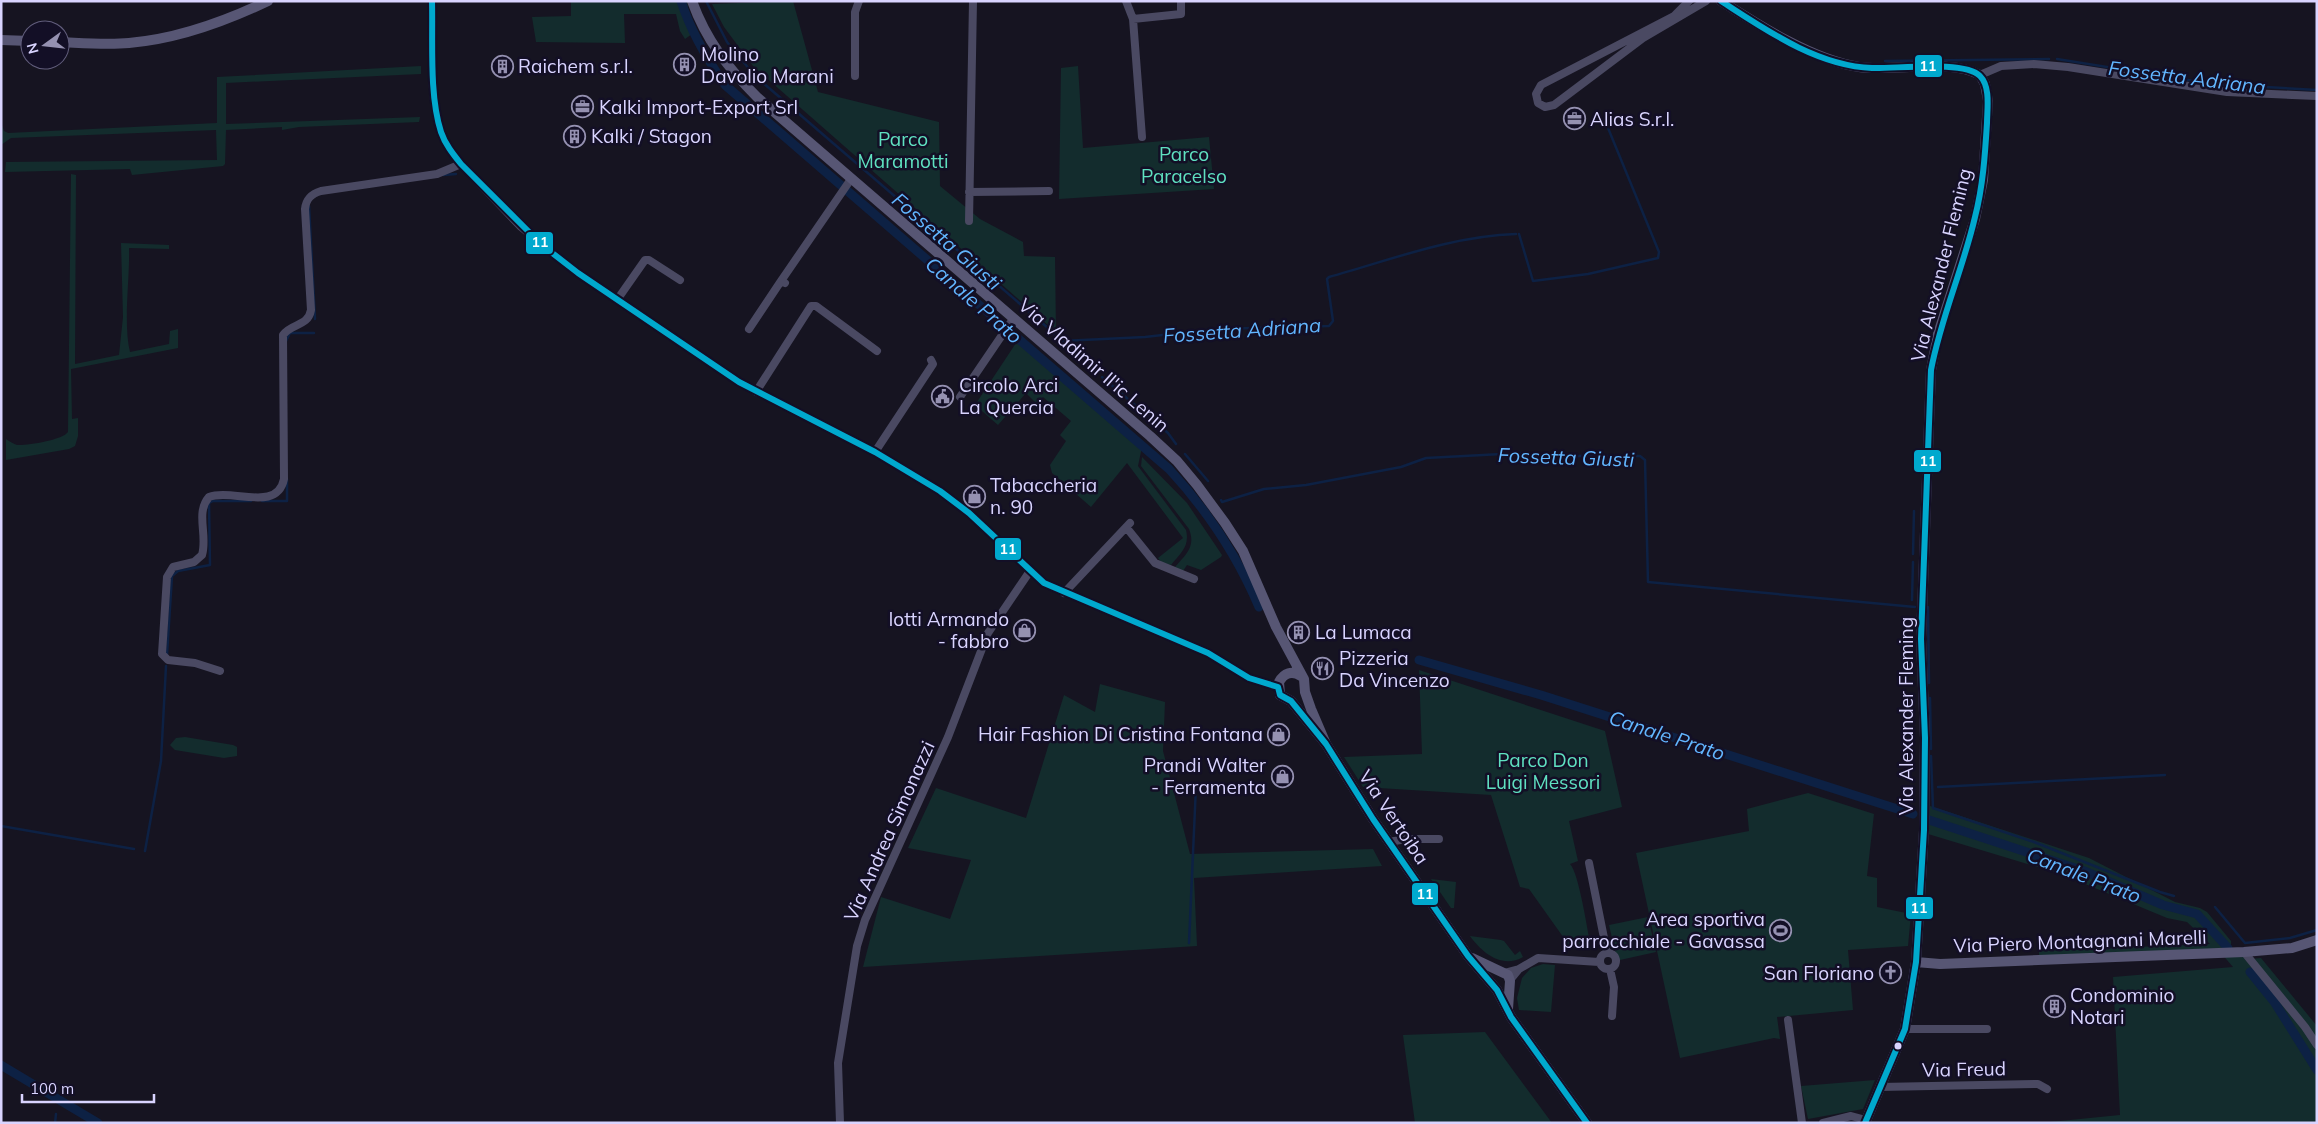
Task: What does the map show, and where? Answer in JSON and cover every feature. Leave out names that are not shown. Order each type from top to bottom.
[{"type":"street","points":[[70,42],[102,44],[148,41],[196,30],[228,19],[268,1]]},
{"type":"street","points":[[432,1],[434,80],[438,122],[450,150],[461,164],[542,245],[617,300],[756,392],[874,452],[934,487],[969,513],[1044,583],[1208,653],[1249,678],[1278,687],[1283,698],[1291,701],[1326,744]]},
{"type":"street","name":"Via Vladimir Il'ic Lenin","points":[[692,1],[709,39],[736,76],[846,185],[1150,436],[1188,473],[1216,508],[1243,551],[1284,643],[1306,684],[1306,692],[1326,744]]},
{"type":"street","points":[[855,76],[855,12],[860,1]]},
{"type":"street","points":[[969,222],[973,1]]},
{"type":"street","points":[[1126,1],[1133,19],[1142,137]]},
{"type":"street","points":[[1133,19],[1180,14],[1181,1]]},
{"type":"street","points":[[1689,1],[1674,16],[1541,85],[1536,94],[1538,103],[1545,107],[1554,105],[1643,38],[1706,1]]},
{"type":"street","points":[[1721,1],[1808,50],[1844,64],[1880,68],[1964,68],[1980,74],[2001,66],[2034,64],[2068,67],[2227,92],[2317,96]]},
{"type":"street","points":[[1,40],[20,41]]},
{"type":"street","name":"Via Alexander Fleming","points":[[1866,1121],[1905,1029],[1916,962],[1924,821],[1925,738],[1921,639],[1931,370],[1938,334],[1975,219],[1983,180],[1988,101],[1985,84],[1980,74]]},
{"type":"street","points":[[220,671],[195,663],[164,658],[161,649],[166,577],[173,567],[194,562],[202,554],[204,539],[202,510],[209,497],[219,495],[267,497],[276,494],[283,486],[283,335],[285,331],[306,322],[311,310],[306,201],[312,195],[321,191],[437,174],[461,164]]},
{"type":"street","points":[[749,329],[783,282],[846,185]]},
{"type":"street","points":[[969,192],[1049,191]]},
{"type":"street","points":[[617,300],[645,260],[649,260],[680,280]]},
{"type":"street","points":[[756,392],[811,306],[816,306],[877,351]]},
{"type":"street","points":[[960,397],[1011,323]]},
{"type":"street","points":[[874,452],[933,364],[931,360]]},
{"type":"street","points":[[1064,593],[1128,525],[1155,563],[1194,579]]},
{"type":"street","name":"Via Andrea Simonazzi","points":[[840,1123],[838,1064],[857,946],[865,920],[948,737],[988,633],[1030,571]]},
{"type":"street","name":"Via Vladimir Il'ic Lenin","points":[[1278,687],[1284,675],[1284,643]]},
{"type":"street","points":[[1284,675],[1293,672],[1301,676]]},
{"type":"street","points":[[1291,701],[1300,699],[1306,692]]},
{"type":"street","name":"Via Vertoiba","points":[[1326,744],[1389,842],[1468,956],[1494,987],[1511,1017]]},
{"type":"street","points":[[1389,842],[1406,838],[1439,839]]},
{"type":"street","points":[[1589,863],[1608,953],[1616,959],[1614,966],[1610,969],[1604,969],[1600,962],[1602,955],[1608,953]]},
{"type":"street","name":"Via Piero Montagnani Marelli","points":[[1916,962],[1940,964],[2244,952],[2292,948],[2317,940]]},
{"type":"street","points":[[2244,952],[2288,1005],[2317,1045]]},
{"type":"street","points":[[1468,956],[1506,977]]},
{"type":"street","points":[[1506,977],[1504,990],[1494,987],[1494,975],[1506,977],[1538,958],[1600,962]]},
{"type":"street","points":[[1610,969],[1614,987],[1612,1016]]},
{"type":"street","points":[[1506,977],[1511,1017],[1586,1123]]},
{"type":"street","points":[[1788,1020],[1802,1123]]},
{"type":"street","points":[[1905,1029],[1988,1029]]},
{"type":"street","name":"Via Freud","points":[[1880,1087],[2038,1084],[2047,1089]]},
{"type":"street","points":[[1823,1123],[1851,1116],[1866,1121]]},
{"type":"green space","points":[[571,1],[687,1],[692,34],[685,39],[680,31],[676,14],[624,14],[625,43],[536,42],[532,17],[571,16]]},
{"type":"green space","name":"Parco Maramotti","points":[[793,1],[818,92],[939,122],[940,186],[980,219],[1023,242],[1024,256],[1055,257],[1056,332],[753,66],[724,27],[712,4]]},
{"type":"green space","points":[[421,66],[421,74],[226,83],[226,124],[420,117],[419,122],[299,127],[282,130],[282,127],[226,130],[225,164],[223,166],[132,175],[130,169],[5,172],[6,162],[217,160],[216,130],[11,138],[1,145],[1,122],[4,131],[8,133],[217,123],[217,77]]},
{"type":"green space","name":"Parco Paracelso","points":[[1078,66],[1083,148],[1209,137],[1214,189],[1059,199],[1061,68]]},
{"type":"green space","points":[[71,174],[76,175],[75,364],[119,355],[123,317],[121,243],[169,245],[169,249],[129,248],[127,328],[130,352],[169,344],[170,331],[178,329],[178,348],[71,369],[72,419],[78,418],[78,436],[75,446],[69,449],[6,460],[6,439],[17,445],[28,445],[59,438],[68,432]]},
{"type":"green space","points":[[1018,340],[1140,446],[1143,442],[1138,466],[1186,530],[1186,545],[1171,565],[1161,562],[1158,558],[1183,538],[1127,463],[1091,507],[1052,473],[1050,465],[1066,441],[1060,435],[1071,421],[1043,397],[1037,404],[1026,393],[998,425],[975,405]]},
{"type":"green space","points":[[1142,457],[1187,503],[1222,555],[1201,570],[1187,565],[1183,571],[1175,567],[1191,546],[1191,535],[1189,529],[1141,466]]},
{"type":"green space","name":"Parco Don Luigi Messori","points":[[1419,670],[1605,731],[1622,807],[1569,821],[1578,861],[1570,864],[1580,891],[1591,949],[1565,948],[1566,941],[1529,889],[1520,887],[1491,795],[1363,787],[1344,757],[1422,754]]},
{"type":"green space","points":[[1100,684],[1165,702],[1163,751],[1190,854],[1373,849],[1382,866],[1194,878],[1197,946],[863,967],[881,897],[950,919],[971,860],[908,848],[936,788],[1026,818],[1064,695],[1095,712]]},
{"type":"green space","points":[[185,737],[233,745],[237,747],[237,756],[224,758],[175,750],[170,745],[176,738]]},
{"type":"green space","name":"Area sportiva parrocchiale - Gavassa","points":[[1808,793],[1874,814],[1867,876],[1877,878],[1877,907],[1911,914],[1908,946],[1848,950],[1853,1010],[1777,1017],[1780,1039],[1774,1038],[1680,1058],[1636,853],[1749,831],[1747,809]]},
{"type":"green space","points":[[1930,806],[2089,858],[2175,902],[2200,908],[2207,912],[2231,941],[2231,948],[2039,957],[2039,951],[2210,944],[2187,922],[2167,918],[2061,874],[1928,834]]},
{"type":"green space","points":[[1431,879],[1456,882],[1454,908],[1451,908]]},
{"type":"green space","points":[[1648,917],[1656,952],[1620,960],[1615,951],[1609,925]]},
{"type":"green space","points":[[1470,936],[1504,941],[1515,955],[1520,951],[1523,957],[1508,961],[1500,960],[1480,948]]},
{"type":"green space","points":[[2244,952],[2250,959],[2261,958],[2317,1026],[2317,1123],[2040,1123],[2120,1115],[2113,977],[2233,967],[2221,953]]},
{"type":"green space","points":[[1543,964],[1555,965],[1551,1012],[1519,1010],[1517,998],[1522,978],[1531,968]]},
{"type":"green space","points":[[1485,1032],[1552,1123],[1415,1123],[1403,1035]]},
{"type":"green space","points":[[1875,1080],[1863,1109],[1808,1119],[1801,1086]]},
{"type":"waterway","name":"Canale Prato","points":[[681,1],[700,45],[725,85],[1169,469],[1220,534],[1241,569],[1259,607]]},
{"type":"waterway","name":"Fossetta Giusti","points":[[706,1],[727,42],[755,76],[1048,328]]},
{"type":"waterway","name":"Fossetta Adriana","points":[[1885,61],[2049,59]]},
{"type":"waterway","name":"Fossetta Adriana","points":[[2057,59],[2213,84],[2317,90]]},
{"type":"waterway","name":"Fossetta Adriana","points":[[1519,234],[1533,281],[1588,274],[1658,258],[1659,252],[1608,128]]},
{"type":"waterway","points":[[443,175],[456,174]]},
{"type":"waterway","points":[[309,206],[315,319]]},
{"type":"waterway","name":"Fossetta Adriana","points":[[1062,341],[1145,337],[1216,329],[1329,326],[1333,321],[1327,279],[1329,277],[1445,244],[1468,239],[1516,234]]},
{"type":"waterway","points":[[286,341],[290,333],[314,333]]},
{"type":"waterway","name":"Fossetta Giusti","points":[[1053,333],[1068,346]]},
{"type":"waterway","name":"Fossetta Giusti","points":[[1102,377],[1168,433],[1176,444]]},
{"type":"waterway","name":"Fossetta Giusti","points":[[1221,500],[1222,502],[1264,489],[1306,485],[1401,467],[1426,458],[1521,453],[1545,456],[1640,456],[1645,460],[1648,582],[1915,607]]},
{"type":"waterway","name":"Fossetta Giusti","points":[[1185,454],[1208,481]]},
{"type":"waterway","points":[[262,501],[287,501],[287,479]]},
{"type":"waterway","points":[[167,655],[172,576],[178,571],[210,565],[209,503],[213,501],[251,501]]},
{"type":"waterway","points":[[1913,554],[1914,511]]},
{"type":"waterway","points":[[1912,600],[1913,562]]},
{"type":"waterway","name":"Fossetta Giusti","points":[[1928,607],[1929,683]]},
{"type":"waterway","name":"Canale Prato","points":[[1419,660],[1541,695],[1913,814]]},
{"type":"waterway","points":[[145,851],[161,761],[166,666]]},
{"type":"waterway","name":"Fossetta Giusti","points":[[1930,698],[1931,749]]},
{"type":"waterway","name":"Fossetta Giusti","points":[[1931,756],[1933,808],[2034,842],[2174,896]]},
{"type":"waterway","points":[[1938,787],[2165,775]]},
{"type":"waterway","points":[[1189,943],[1196,786]]},
{"type":"waterway","name":"Canale Prato","points":[[1929,820],[2084,871],[2163,905],[2197,914],[2228,948]]},
{"type":"waterway","points":[[1,826],[134,849]]},
{"type":"waterway","name":"Fossetta Giusti","points":[[2215,907],[2245,943],[2290,938],[2317,930]]},
{"type":"waterway","name":"Canale Prato","points":[[2250,972],[2275,1003],[2317,1070]]},
{"type":"waterway","points":[[1,1065],[98,1123]]},
{"type":"waterway","points":[[55,1123],[56,1114]]},
{"type":"transit line","name":"11","points":[[432,1],[433,85],[441,132],[461,164],[542,245],[578,273],[739,382],[875,452],[940,491],[969,513],[1044,583],[1208,653],[1249,678],[1278,687],[1280,695],[1291,701],[1326,744],[1373,819],[1468,956],[1497,990],[1511,1017],[1587,1123]]},
{"type":"transit line","name":"11","points":[[1721,1],[1793,45],[1832,61],[1872,68],[1929,66],[1960,68],[1972,71],[1980,76],[1987,92],[1985,147],[1978,205],[1940,331],[1931,370],[1921,639],[1925,738],[1924,830],[1916,962],[1905,1029],[1865,1123]]},
{"type":"place","name":"Molino Davolio Marani","points":[[685,65]]},
{"type":"place","name":"Raichem s.r.l.","points":[[502,66]]},
{"type":"place","name":"Kalki Import-Export Srl","points":[[583,107]]},
{"type":"place","name":"Alias S.r.l.","points":[[1574,119]]},
{"type":"place","name":"Kalki / Stagon","points":[[575,136]]},
{"type":"place","name":"Circolo Arci La Quercia","points":[[943,396]]},
{"type":"place","name":"Tabaccheria n. 90","points":[[974,496]]},
{"type":"place","name":"Iotti Armando - fabbro","points":[[1025,630]]},
{"type":"place","name":"La Lumaca","points":[[1299,632]]},
{"type":"place","name":"Pizzeria Da Vincenzo","points":[[1323,669]]},
{"type":"place","name":"Hair Fashion Di Cristina Fontana","points":[[1279,734]]},
{"type":"place","name":"Prandi Walter - Ferramenta","points":[[1282,776]]},
{"type":"place","name":"Area sportiva parrocchiale - Gavassa","points":[[1781,930]]},
{"type":"place","name":"San Floriano","points":[[1890,973]]},
{"type":"place","name":"Condominio Notari","points":[[2054,1006]]}]
